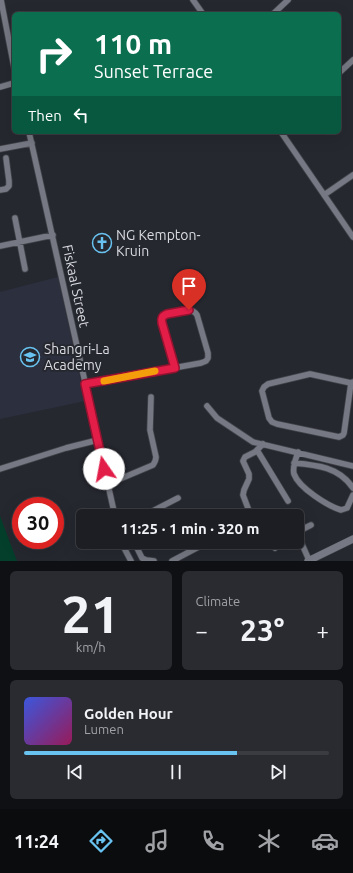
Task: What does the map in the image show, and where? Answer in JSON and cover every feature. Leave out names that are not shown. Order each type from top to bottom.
[{"type":"street","points":[[193,0],[202,12]]},
{"type":"street","points":[[274,12],[288,0]]},
{"type":"street","points":[[1,1],[12,57]]},
{"type":"street","points":[[341,71],[353,60]]},
{"type":"street","points":[[0,87],[12,84]]},
{"type":"street","name":"Fiskaal Street","points":[[30,134],[113,509]]},
{"type":"street","points":[[282,134],[353,237]]},
{"type":"street","points":[[0,149],[32,143]]},
{"type":"street","points":[[0,190],[6,189],[9,186],[6,158]]},
{"type":"street","points":[[324,195],[353,175]]},
{"type":"street","points":[[15,218],[25,269]]},
{"type":"street","points":[[0,246],[53,235]]},
{"type":"street","points":[[85,384],[175,368],[206,361],[208,358],[208,353],[196,312],[192,310],[167,314],[162,318],[162,323],[175,368]]},
{"type":"street","points":[[310,374],[352,383],[344,433],[341,436],[336,437],[272,422],[269,418],[262,391],[268,384],[310,374]]},
{"type":"street","points":[[108,484],[155,463],[156,457],[150,430],[151,397]]},
{"type":"street","points":[[207,406],[218,420],[252,441],[353,466]]},
{"type":"street","points":[[0,469],[66,448],[98,440]]},
{"type":"street","points":[[249,509],[244,490],[249,479],[249,474],[243,461],[245,457],[257,450],[262,444]]},
{"type":"street","points":[[257,450],[288,501]]},
{"type":"street","points":[[298,452],[294,463],[294,474],[299,482],[311,493],[341,510],[345,509],[353,495]]},
{"type":"street","points":[[294,463],[328,468],[348,481],[353,488]]},
{"type":"street","points":[[157,509],[178,498]]},
{"type":"street","points":[[304,529],[310,525]]},
{"type":"street","points":[[304,549],[309,561],[353,539]]},
{"type":"street","points":[[125,549],[131,561]]},
{"type":"street","points":[[138,549],[142,558],[154,561]]},
{"type":"street","points":[[172,561],[195,549]]},
{"type":"shaded area","name":"Shangri-La Academy","points":[[58,277],[85,401],[0,419],[0,292]]},
{"type":"green space","points":[[0,516],[17,561],[0,561]]},
{"type":"slow traffic","points":[[104,381],[155,371]]},
{"type":"place","name":"NG Kempton- Kruin","points":[[102,243]]},
{"type":"place","name":"Shangri-La Academy","points":[[30,357]]},
{"type":"route","points":[[104,469],[85,384],[175,368],[162,323],[162,318],[167,314],[189,310]]}]
